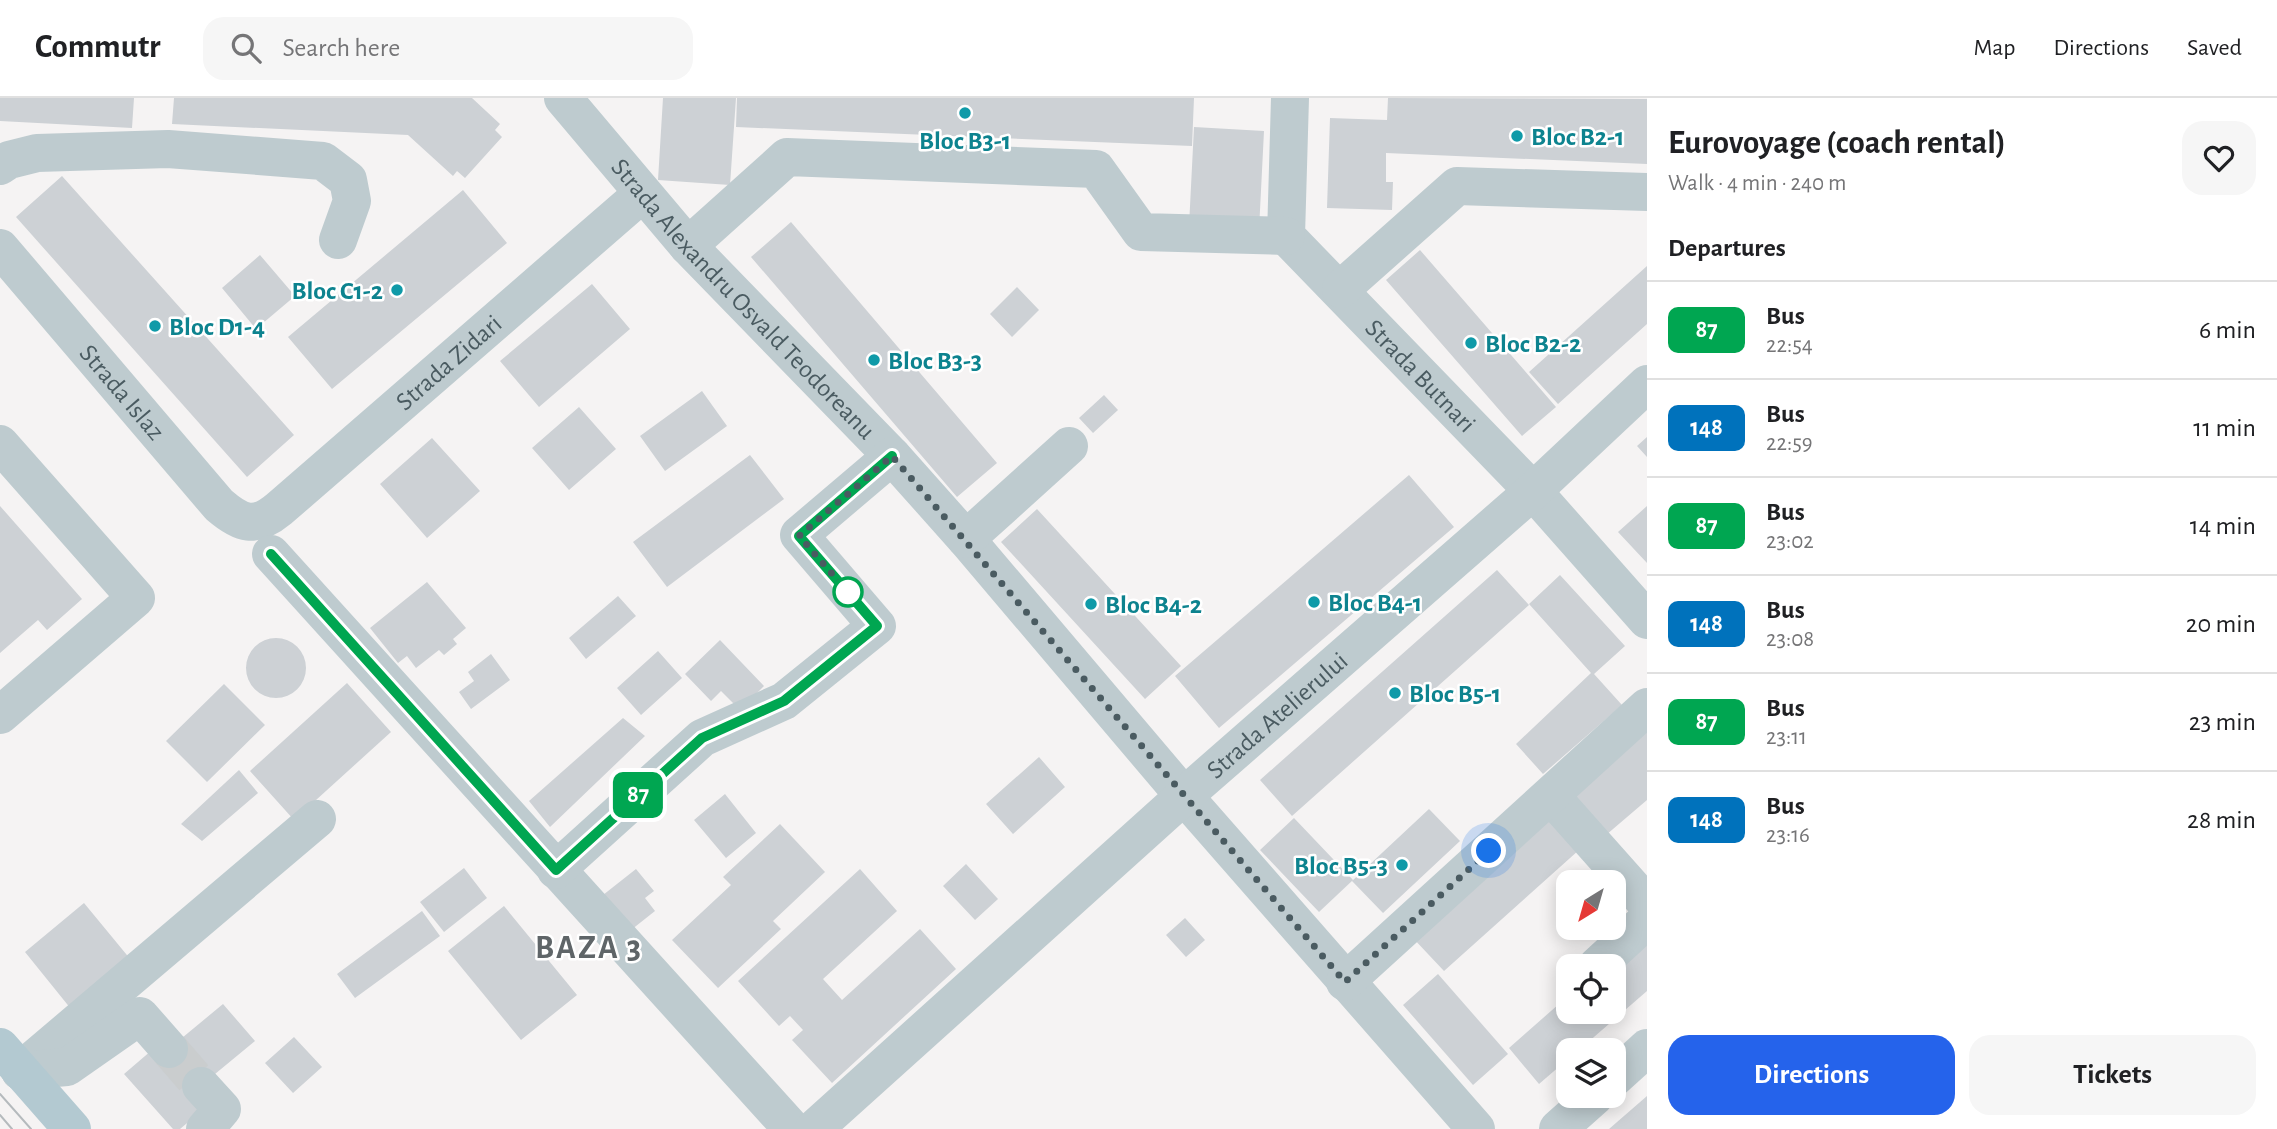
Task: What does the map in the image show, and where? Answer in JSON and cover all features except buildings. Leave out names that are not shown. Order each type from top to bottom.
[{"type":"main road","points":[[10,1059],[72,1129]]},
{"type":"street","name":"Strada Alexandru Osvald Teodoreanu","points":[[563,98],[688,246],[892,456],[966,539],[1184,796],[1476,1129]]},
{"type":"street","points":[[688,246],[788,157],[1096,169],[1141,232],[1286,236],[1290,98]]},
{"type":"street","points":[[0,166],[9,160],[37,153],[168,149],[323,161],[348,180],[352,201],[338,240]]},
{"type":"street","points":[[1340,289],[1457,186],[1647,192]]},
{"type":"street","name":"Strada Zidari","points":[[261,538],[268,518],[642,194]]},
{"type":"street","name":"Strada Butnari","points":[[1286,236],[1533,491],[1647,620]]},
{"type":"street","name":"Strada Islaz","points":[[0,248],[219,505],[261,538]]},
{"type":"street","name":"Strada Atelierului","points":[[814,1129],[1184,796],[1533,491],[1647,384]]},
{"type":"street","points":[[0,444],[135,598],[0,715]]},
{"type":"street","points":[[966,539],[1069,446]]},
{"type":"street","points":[[556,870],[702,738],[784,701],[877,626],[799,536],[892,456]]},
{"type":"street","points":[[261,538],[556,870],[792,1129]]},
{"type":"street","points":[[1345,982],[1647,707]]},
{"type":"street","points":[[1551,796],[1647,904]]},
{"type":"street","points":[[10,1059],[317,819]]},
{"type":"street","points":[[1610,954],[1647,920]]},
{"type":"street","points":[[10,1059],[67,1067],[140,1016],[169,1049]]},
{"type":"street","points":[[1626,1068],[1647,1048]]},
{"type":"street","points":[[201,1086],[222,1109],[205,1129]]},
{"type":"street","points":[[1558,1129],[1582,1108]]},
{"type":"tunnel","points":[[169,1049],[201,1086]]},
{"type":"tram line","points":[[0,1094],[31,1129]]},
{"type":"tram line","points":[[0,1115],[12,1129]]},
{"type":"bus line","name":"87","points":[[271,554],[556,870],[702,738],[784,701],[877,626],[799,536],[892,456]]},
{"type":"place","name":"Bloc B3-1","points":[[965,113]]},
{"type":"place","name":"Bloc B2-1","points":[[1517,136]]},
{"type":"place","name":"Bloc C1-2","points":[[397,290]]},
{"type":"place","name":"Bloc D1-4","points":[[155,326]]},
{"type":"place","name":"Bloc B2-2","points":[[1471,343]]},
{"type":"place","name":"Bloc B3-3","points":[[874,360]]},
{"type":"place","name":"Bloc B4-1","points":[[1314,602]]},
{"type":"place","name":"Bloc B4-2","points":[[1091,604]]},
{"type":"place","name":"Bloc B5-1","points":[[1395,693]]},
{"type":"place","name":"Bloc B5-3","points":[[1402,865]]},
{"type":"district","name":"BAZA 3","points":[[589,946]]},
{"type":"route","points":[[848,592],[799,536],[892,456],[1345,982],[1489,851]]}]
